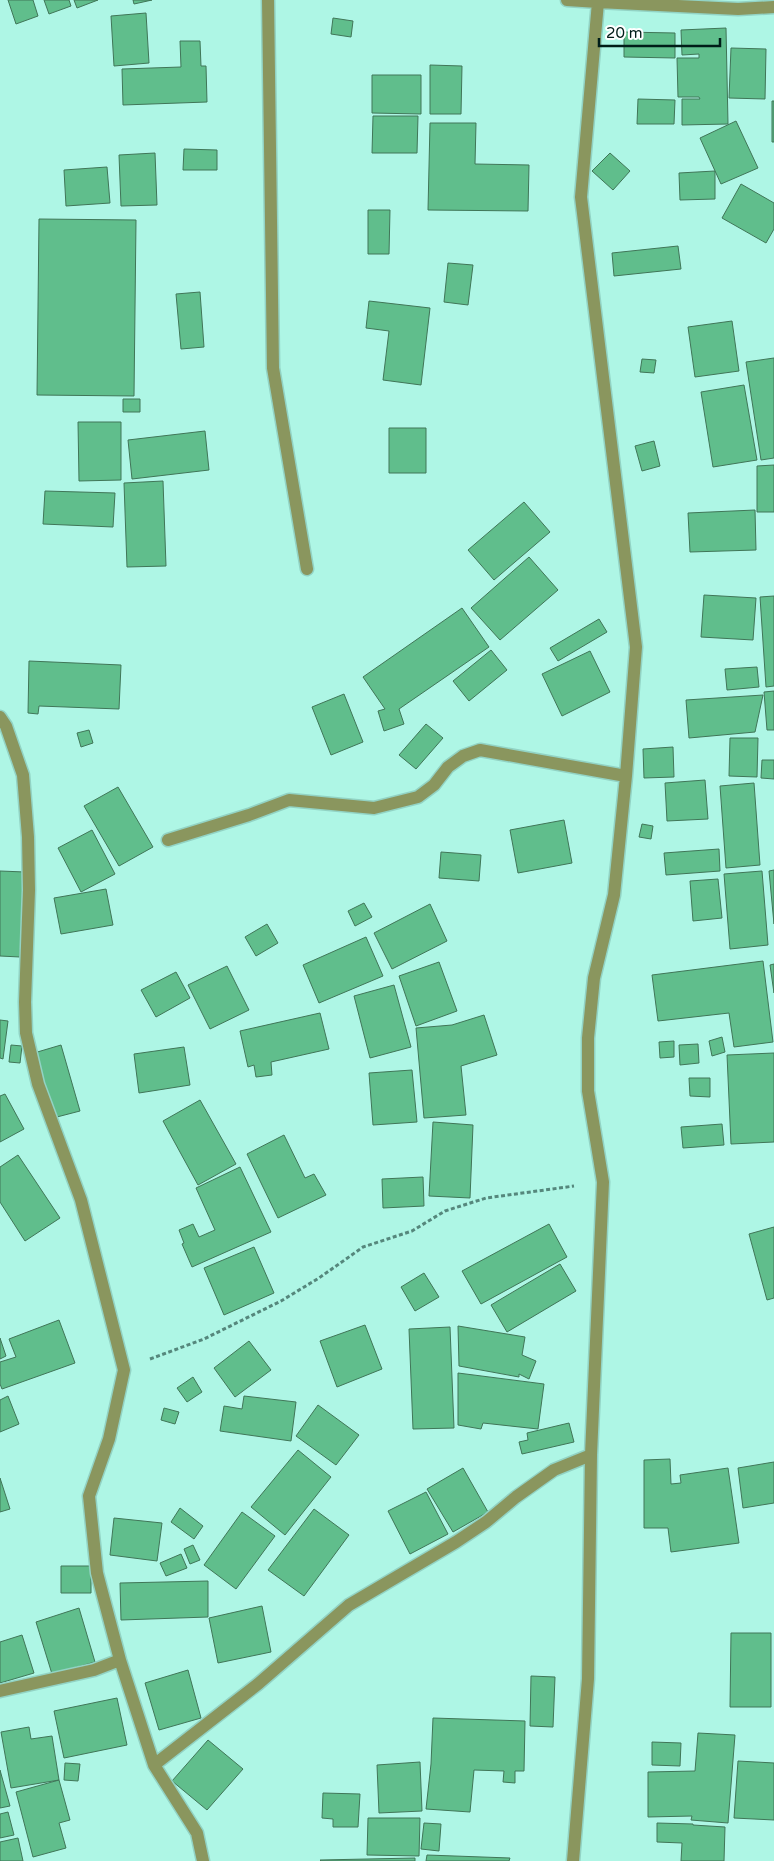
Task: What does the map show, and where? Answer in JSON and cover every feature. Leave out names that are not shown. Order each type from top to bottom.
[{"type":"street","points":[[268,0],[273,368],[307,568]]},
{"type":"street","points":[[567,0],[738,9],[774,7]]},
{"type":"street","points":[[573,1861],[588,1679],[591,1455],[603,1182],[588,1090],[588,1038],[594,978],[614,895],[636,647],[581,197],[598,1]]},
{"type":"street","points":[[0,717],[6,726],[23,775],[28,836],[26,1033],[38,1084],[80,1200],[124,1370],[109,1439],[89,1496],[97,1573],[120,1660],[154,1765],[197,1833],[203,1861]]},
{"type":"street","points":[[168,840],[249,815],[289,800],[374,808],[418,797],[434,785],[455,761],[480,750],[626,776]]},
{"type":"street","points":[[154,1765],[176,1746],[216,1718],[350,1605],[456,1542],[486,1522],[516,1497],[554,1470],[591,1455]]},
{"type":"street","points":[[0,1691],[94,1670],[120,1660]]},
{"type":"path","points":[[124,1370],[204,1339],[273,1305],[319,1278],[363,1247],[412,1230],[445,1211],[486,1198],[603,1182]]},
{"type":"building","points":[[8,0],[33,0],[38,16],[16,24]]},
{"type":"building","points":[[44,0],[69,0],[71,6],[49,14]]},
{"type":"building","points":[[74,0],[98,0],[77,8]]},
{"type":"building","points":[[133,0],[152,0],[134,4]]},
{"type":"building","points":[[146,13],[149,63],[114,66],[111,16]]},
{"type":"building","points":[[333,18],[353,21],[351,37],[331,34]]},
{"type":"building","points":[[726,28],[728,124],[682,125],[682,99],[700,99],[699,97],[678,97],[677,58],[699,58],[699,54],[682,55],[681,30]]},
{"type":"building","points":[[624,32],[675,33],[675,58],[624,57]]},
{"type":"building","points":[[180,41],[200,41],[201,66],[206,66],[207,102],[123,105],[122,69],[181,67]]},
{"type":"building","points":[[731,48],[766,49],[765,99],[729,98]]},
{"type":"building","points":[[430,65],[462,66],[461,114],[430,114]]},
{"type":"building","points":[[372,75],[421,75],[421,114],[372,113]]},
{"type":"building","points":[[638,99],[675,100],[674,124],[637,124]]},
{"type":"building","points":[[772,101],[774,101],[774,142],[772,142]]},
{"type":"building","points":[[373,116],[418,116],[417,153],[372,153]]},
{"type":"building","points":[[736,121],[758,168],[721,184],[700,138]]},
{"type":"building","points":[[430,123],[476,123],[475,164],[529,165],[528,211],[428,210]]},
{"type":"building","points":[[184,149],[217,150],[217,170],[183,170]]},
{"type":"building","points":[[155,153],[157,205],[121,206],[119,155]]},
{"type":"building","points":[[610,153],[630,171],[613,190],[592,171]]},
{"type":"building","points":[[107,167],[110,203],[66,206],[64,170]]},
{"type":"building","points":[[715,171],[715,199],[680,200],[679,173]]},
{"type":"building","points":[[741,184],[774,203],[774,229],[766,243],[722,218]]},
{"type":"building","points":[[368,210],[390,210],[389,254],[368,254]]},
{"type":"building","points":[[39,219],[136,220],[134,396],[37,395]]},
{"type":"building","points":[[678,246],[681,269],[614,276],[612,253]]},
{"type":"building","points":[[448,263],[473,265],[468,305],[444,302]]},
{"type":"building","points":[[200,292],[204,347],[181,349],[176,294]]},
{"type":"building","points":[[369,301],[430,308],[421,385],[383,380],[389,331],[366,328]]},
{"type":"building","points":[[732,321],[739,371],[695,377],[688,327]]},
{"type":"building","points":[[774,358],[774,458],[761,460],[746,362]]},
{"type":"building","points":[[642,359],[656,360],[654,373],[640,372]]},
{"type":"building","points":[[744,385],[757,460],[713,467],[701,392]]},
{"type":"building","points":[[123,399],[140,399],[140,412],[123,412]]},
{"type":"building","points":[[78,422],[121,422],[121,480],[79,481]]},
{"type":"building","points":[[389,428],[426,428],[426,473],[389,473]]},
{"type":"building","points":[[205,431],[209,470],[132,479],[128,440]]},
{"type":"building","points":[[654,441],[660,466],[642,471],[635,446]]},
{"type":"building","points":[[774,465],[774,512],[757,512],[757,466]]},
{"type":"building","points":[[163,481],[166,566],[127,567],[124,483]]},
{"type":"building","points":[[45,491],[115,493],[113,527],[43,524]]},
{"type":"building","points":[[524,502],[550,532],[494,580],[468,550]]},
{"type":"building","points":[[755,510],[756,550],[690,552],[688,513]]},
{"type":"building","points":[[529,557],[558,590],[500,640],[471,608]]},
{"type":"building","points":[[704,595],[756,598],[753,640],[701,637]]},
{"type":"building","points":[[774,596],[774,686],[766,687],[760,597]]},
{"type":"building","points":[[462,608],[489,647],[399,709],[404,724],[384,731],[378,711],[385,709],[363,677]]},
{"type":"building","points":[[599,619],[607,632],[558,661],[550,648]]},
{"type":"building","points":[[491,650],[507,670],[469,701],[453,681]]},
{"type":"building","points":[[590,651],[610,692],[562,716],[542,674]]},
{"type":"building","points":[[29,661],[121,665],[119,709],[39,706],[38,714],[28,713]]},
{"type":"building","points":[[757,667],[759,687],[727,690],[725,669]]},
{"type":"building","points":[[774,691],[774,730],[767,730],[764,692]]},
{"type":"building","points":[[344,694],[363,742],[331,755],[312,707]]},
{"type":"building","points":[[763,695],[755,732],[689,738],[686,700]]},
{"type":"building","points":[[426,724],[443,738],[416,769],[399,755]]},
{"type":"building","points":[[89,730],[93,743],[81,747],[77,733]]},
{"type":"building","points":[[730,738],[758,738],[757,777],[729,776]]},
{"type":"building","points":[[673,747],[674,777],[644,778],[643,749]]},
{"type":"building","points":[[762,760],[774,760],[774,779],[761,778]]},
{"type":"building","points":[[705,780],[708,819],[667,821],[665,783]]},
{"type":"building","points":[[754,783],[760,865],[726,868],[720,786]]},
{"type":"building","points":[[118,787],[153,847],[119,866],[84,806]]},
{"type":"building","points":[[564,820],[572,863],[518,873],[510,830]]},
{"type":"building","points":[[642,824],[653,826],[651,839],[639,837]]},
{"type":"building","points":[[92,830],[115,874],[81,892],[58,848]]},
{"type":"building","points":[[719,849],[720,871],[666,875],[664,853]]},
{"type":"building","points":[[441,852],[481,855],[479,881],[439,878]]},
{"type":"building","points":[[774,870],[774,924],[769,871]]},
{"type":"building","points":[[0,871],[25,872],[20,957],[0,956]]},
{"type":"building","points":[[762,871],[768,945],[730,949],[724,874]]},
{"type":"building","points":[[718,879],[722,918],[693,921],[690,881]]},
{"type":"building","points":[[106,889],[113,925],[61,934],[54,898]]},
{"type":"building","points":[[364,903],[372,917],[355,926],[348,911]]},
{"type":"building","points":[[430,904],[447,941],[392,969],[374,933]]},
{"type":"building","points":[[267,924],[278,943],[256,956],[245,937]]},
{"type":"building","points":[[366,937],[383,976],[319,1003],[303,965]]},
{"type":"building","points":[[763,961],[773,1042],[734,1047],[729,1013],[658,1021],[652,975]]},
{"type":"building","points":[[439,962],[457,1011],[416,1026],[399,976]]},
{"type":"building","points":[[774,964],[774,993],[770,965]]},
{"type":"building","points":[[227,966],[249,1010],[210,1029],[188,985]]},
{"type":"building","points":[[176,972],[190,998],[156,1017],[141,990]]},
{"type":"building","points":[[394,985],[411,1047],[370,1058],[354,996]]},
{"type":"building","points":[[320,1013],[329,1049],[271,1062],[272,1075],[256,1077],[254,1065],[248,1067],[240,1031]]},
{"type":"building","points":[[484,1015],[497,1055],[461,1066],[466,1115],[424,1118],[416,1028],[452,1025]]},
{"type":"building","points":[[0,1020],[8,1021],[3,1059],[0,1058]]},
{"type":"building","points":[[722,1037],[725,1052],[712,1056],[709,1041]]},
{"type":"building","points":[[674,1041],[674,1057],[660,1058],[659,1042]]},
{"type":"building","points":[[698,1044],[699,1063],[680,1065],[679,1045]]},
{"type":"building","points":[[11,1045],[22,1046],[20,1063],[9,1062]]},
{"type":"building","points":[[61,1045],[80,1111],[53,1118],[34,1053]]},
{"type":"building","points":[[184,1047],[190,1085],[139,1093],[134,1054]]},
{"type":"building","points":[[774,1053],[774,1142],[731,1144],[727,1055]]},
{"type":"building","points":[[412,1070],[417,1122],[373,1125],[369,1073]]},
{"type":"building","points":[[689,1078],[710,1078],[710,1097],[690,1096]]},
{"type":"building","points":[[5,1094],[24,1129],[0,1142],[0,1096]]},
{"type":"building","points":[[200,1100],[236,1164],[198,1185],[163,1121]]},
{"type":"building","points":[[433,1122],[473,1125],[470,1198],[429,1196]]},
{"type":"building","points":[[722,1124],[724,1145],[683,1148],[681,1127]]},
{"type":"building","points":[[284,1135],[305,1178],[314,1174],[326,1195],[278,1218],[247,1154]]},
{"type":"building","points":[[18,1155],[60,1218],[25,1241],[0,1202],[0,1167]]},
{"type":"building","points":[[240,1167],[271,1232],[192,1267],[182,1244],[184,1243],[179,1230],[193,1224],[199,1237],[215,1230],[196,1188]]},
{"type":"building","points":[[423,1177],[424,1206],[383,1208],[382,1179]]},
{"type":"building","points":[[549,1224],[567,1257],[481,1304],[462,1271]]},
{"type":"building","points":[[774,1227],[774,1298],[767,1300],[749,1234]]},
{"type":"building","points":[[254,1247],[274,1293],[224,1315],[204,1268]]},
{"type":"building","points":[[560,1264],[576,1291],[507,1332],[491,1305]]},
{"type":"building","points":[[424,1273],[439,1297],[415,1311],[401,1287]]},
{"type":"building","points":[[59,1320],[75,1363],[2,1389],[0,1384],[0,1362],[16,1357],[9,1339]]},
{"type":"building","points":[[365,1325],[382,1369],[337,1387],[320,1341]]},
{"type":"building","points":[[458,1326],[525,1337],[522,1355],[536,1361],[529,1379],[519,1374],[519,1377],[459,1366]]},
{"type":"building","points":[[450,1327],[454,1428],[413,1429],[409,1329]]},
{"type":"building","points":[[0,1338],[6,1356],[0,1359]]},
{"type":"building","points":[[249,1341],[271,1370],[235,1397],[214,1368]]},
{"type":"building","points":[[458,1373],[544,1384],[538,1429],[483,1423],[481,1429],[458,1425]]},
{"type":"building","points":[[193,1377],[202,1392],[187,1402],[177,1388]]},
{"type":"building","points":[[8,1396],[19,1424],[0,1432],[0,1400]]},
{"type":"building","points":[[244,1396],[296,1402],[291,1441],[220,1431],[224,1406],[242,1409]]},
{"type":"building","points":[[318,1405],[359,1435],[336,1465],[296,1436]]},
{"type":"building","points":[[164,1408],[179,1412],[175,1424],[161,1420]]},
{"type":"building","points":[[569,1423],[574,1442],[522,1454],[519,1442],[528,1440],[527,1433]]},
{"type":"building","points":[[298,1450],[331,1477],[285,1535],[251,1507]]},
{"type":"building","points":[[670,1459],[671,1484],[681,1483],[680,1475],[728,1468],[739,1543],[671,1552],[668,1528],[644,1528],[644,1460]]},
{"type":"building","points":[[774,1462],[774,1503],[743,1508],[738,1468]]},
{"type":"building","points":[[463,1468],[488,1512],[453,1532],[427,1489]]},
{"type":"building","points":[[0,1478],[10,1509],[0,1512]]},
{"type":"building","points":[[426,1492],[448,1534],[410,1554],[388,1511]]},
{"type":"building","points":[[180,1508],[203,1526],[194,1539],[171,1522]]},
{"type":"building","points":[[314,1509],[349,1535],[304,1596],[268,1570]]},
{"type":"building","points":[[242,1512],[275,1536],[236,1589],[204,1565]]},
{"type":"building","points":[[114,1518],[162,1523],[157,1561],[110,1555]]},
{"type":"building","points":[[193,1545],[200,1560],[190,1564],[184,1549]]},
{"type":"building","points":[[181,1554],[187,1568],[166,1576],[160,1563]]},
{"type":"building","points":[[61,1566],[91,1566],[91,1593],[61,1593]]},
{"type":"building","points":[[208,1581],[208,1617],[121,1620],[120,1583]]},
{"type":"building","points":[[262,1606],[271,1652],[218,1663],[209,1618]]},
{"type":"building","points":[[79,1608],[95,1662],[52,1674],[36,1622]]},
{"type":"building","points":[[731,1633],[771,1633],[771,1707],[730,1707]]},
{"type":"building","points":[[22,1635],[34,1673],[0,1683],[0,1642]]},
{"type":"building","points":[[188,1670],[201,1718],[159,1730],[145,1683]]},
{"type":"building","points":[[531,1676],[555,1677],[553,1727],[530,1726]]},
{"type":"building","points":[[117,1698],[127,1745],[64,1758],[54,1711]]},
{"type":"building","points":[[433,1718],[525,1721],[524,1771],[515,1771],[515,1783],[503,1782],[504,1771],[474,1770],[470,1812],[426,1809],[431,1764]]},
{"type":"building","points":[[29,1727],[31,1739],[52,1736],[59,1780],[11,1788],[1,1732]]},
{"type":"building","points":[[698,1733],[735,1735],[728,1823],[691,1820],[692,1816],[648,1817],[648,1772],[695,1771]]},
{"type":"building","points":[[208,1740],[243,1769],[207,1810],[172,1781]]},
{"type":"building","points":[[652,1742],[681,1743],[680,1766],[652,1765]]},
{"type":"building","points":[[738,1761],[774,1763],[774,1820],[734,1818]]},
{"type":"building","points":[[420,1762],[422,1811],[379,1813],[377,1765]]},
{"type":"building","points":[[65,1763],[80,1764],[78,1781],[64,1780]]},
{"type":"building","points":[[0,1770],[10,1806],[0,1808]]},
{"type":"building","points":[[59,1780],[70,1820],[59,1823],[66,1848],[33,1857],[16,1792]]},
{"type":"building","points":[[323,1793],[360,1794],[358,1827],[333,1827],[333,1819],[322,1818]]},
{"type":"building","points":[[8,1812],[14,1835],[0,1838],[0,1814]]},
{"type":"building","points":[[368,1818],[420,1818],[419,1856],[367,1855]]},
{"type":"building","points":[[424,1823],[441,1824],[439,1851],[421,1849]]},
{"type":"building","points":[[657,1823],[725,1827],[724,1861],[681,1861],[682,1843],[657,1842]]},
{"type":"building","points":[[18,1838],[23,1861],[0,1861],[0,1842]]},
{"type":"building","points":[[427,1855],[510,1858],[509,1861],[426,1861]]},
{"type":"building","points":[[415,1858],[415,1861],[320,1860]]}]
